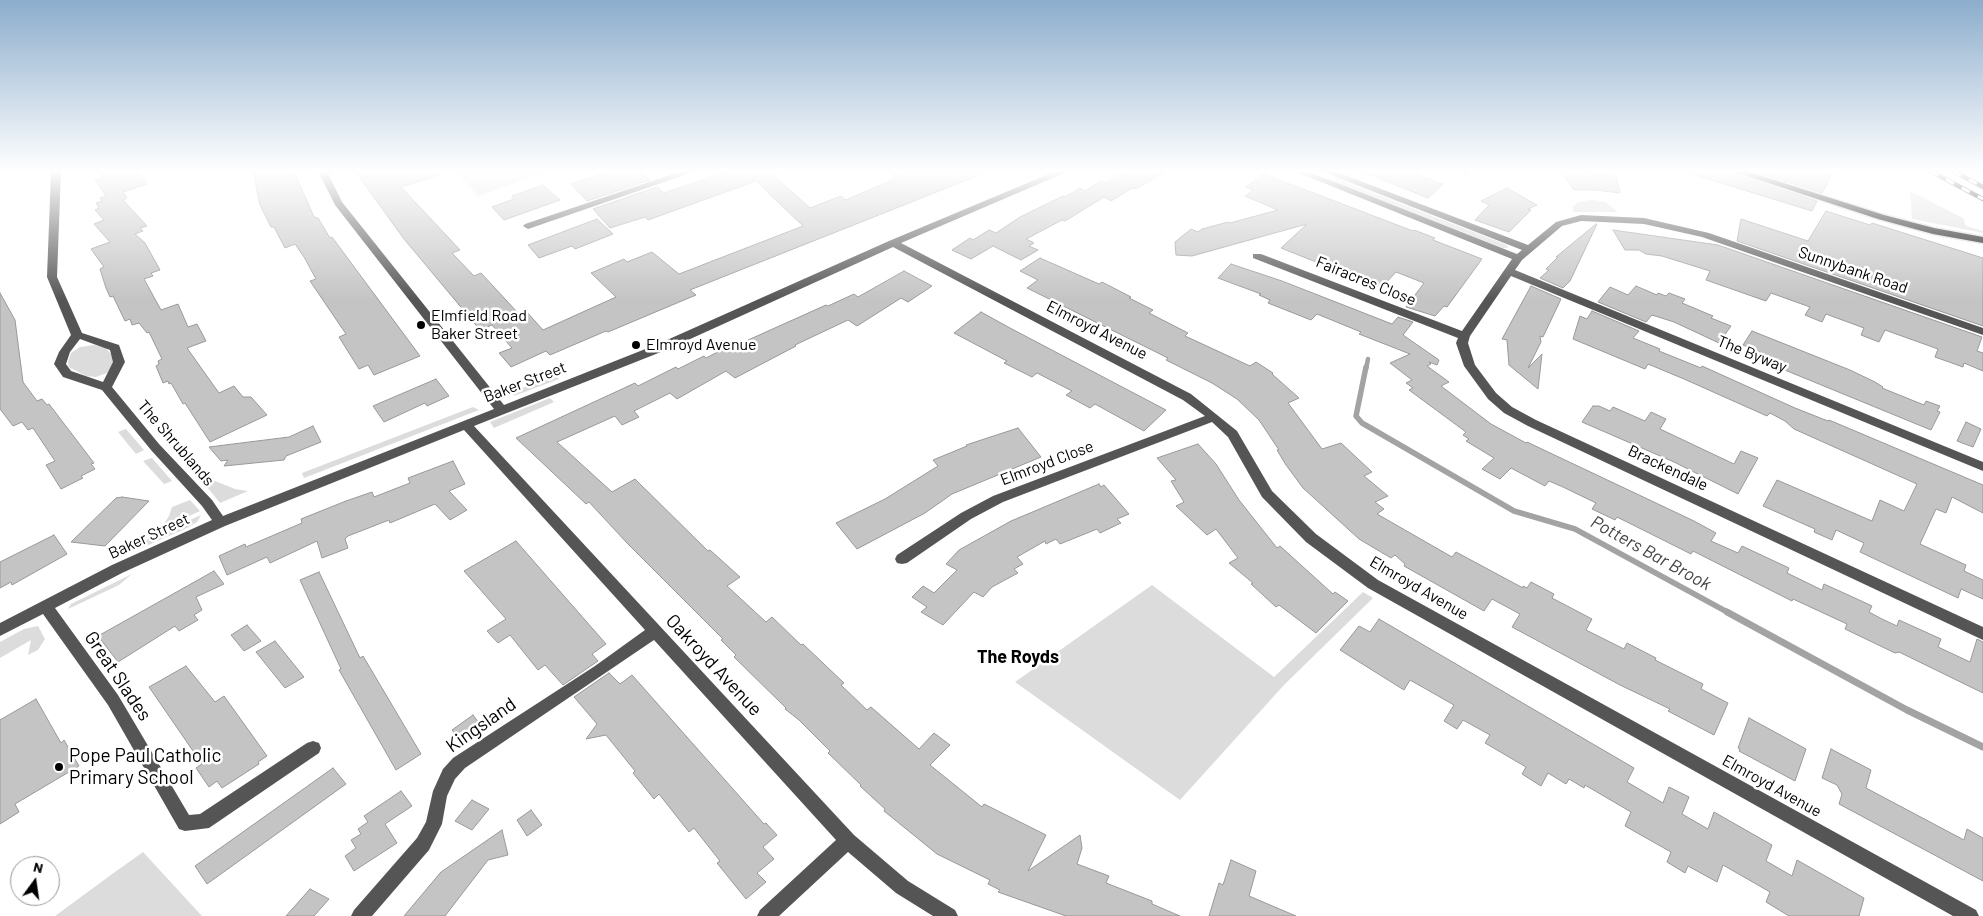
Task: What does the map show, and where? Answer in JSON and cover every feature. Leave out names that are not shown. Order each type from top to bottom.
[{"type":"main road","points":[[1871,214],[1933,231],[1983,240]]},
{"type":"street","points":[[54,214],[52,274],[54,284],[77,335],[115,348],[120,362],[106,387],[67,374],[60,364],[65,352],[77,335]]},
{"type":"street","points":[[346,214],[501,410]]},
{"type":"street","points":[[528,226],[565,214]]},
{"type":"street","name":"Baker Street","points":[[0,630],[117,569],[220,522],[662,347],[958,214]]},
{"type":"street","points":[[1406,214],[1518,258],[1464,336]]},
{"type":"street","points":[[1437,214],[1527,248]]},
{"type":"street","name":"Sunnybank Road","points":[[1518,258],[1527,248],[1559,224],[1568,220],[1601,218],[1651,222],[1705,235],[1983,332]]},
{"type":"street","name":"Elmroyd Avenue","points":[[893,243],[1187,397],[1233,434],[1267,494],[1310,538],[1373,584],[1970,916]]},
{"type":"street","name":"Fairacres Close","points":[[1257,256],[1464,336]]},
{"type":"street","name":"The Byway","points":[[1508,271],[1983,468]]},
{"type":"street","name":"Brackendale","points":[[1464,336],[1462,343],[1464,354],[1479,381],[1508,410],[1532,423],[1983,634]]},
{"type":"street","name":"The Shrublands","points":[[106,387],[155,447],[207,503],[220,522]]},
{"type":"street","name":"Elmroyd Close","points":[[902,559],[966,516],[998,499],[1214,417]]},
{"type":"street","name":"Oakroyd Avenue","points":[[465,424],[848,840],[902,887],[949,916]]},
{"type":"street","name":"Great Slades","points":[[45,606],[113,700],[185,823],[203,822],[313,748]]},
{"type":"street","name":"Kingsland","points":[[360,916],[423,844],[434,824],[439,796],[450,774],[459,763],[600,670],[655,631]]},
{"type":"street","points":[[766,916],[848,840]]},
{"type":"shaded area","points":[[1415,214],[1427,214],[1507,245],[1508,248],[1503,248]]},
{"type":"shaded area","points":[[1912,214],[1955,214],[1963,218],[1966,226],[1983,231],[1983,233],[1912,219]]},
{"type":"shaded area","points":[[94,345],[106,348],[113,357],[113,364],[107,373],[96,377],[86,376],[69,367],[68,362],[71,353],[80,347]]},
{"type":"shaded area","points":[[556,375],[559,379],[514,396],[512,392]]},
{"type":"shaded area","points":[[550,398],[554,402],[494,428],[490,422]]},
{"type":"shaded area","points":[[473,407],[479,410],[304,478],[302,473]]},
{"type":"shaded area","points":[[126,429],[144,450],[136,454],[118,432]]},
{"type":"shaded area","points":[[184,451],[198,467],[212,478],[198,479],[177,455]]},
{"type":"shaded area","points":[[152,458],[172,481],[164,484],[143,461]]},
{"type":"shaded area","points":[[215,481],[235,489],[248,491],[220,503],[203,482]]},
{"type":"shaded area","points":[[190,500],[200,511],[161,529],[172,507]]},
{"type":"shaded area","points":[[201,515],[197,522],[189,527],[137,550],[135,545]]},
{"type":"shaded area","points":[[132,574],[119,585],[68,609],[71,604]]},
{"type":"shaded area","points":[[1152,585],[1274,677],[1363,592],[1373,598],[1284,685],[1180,800],[1015,682]]},
{"type":"shaded area","points":[[38,626],[45,639],[38,650],[28,655],[31,640],[0,658],[0,642],[24,629]]},
{"type":"shaded area","points":[[143,852],[202,916],[55,916],[115,872]]},
{"type":"building","points":[[98,214],[136,214],[147,226],[140,228],[143,231],[135,234],[145,243],[160,270],[151,273],[153,276],[144,279],[161,310],[178,304],[188,327],[197,324],[206,341],[187,348],[219,393],[234,386],[243,397],[251,397],[267,415],[210,442],[185,403],[183,404],[171,383],[169,384],[168,381],[163,383],[156,366],[159,364],[158,361],[162,359],[149,332],[147,333],[139,323],[132,325],[130,319],[125,321],[113,296],[110,297],[100,269],[104,267],[91,249],[110,242],[94,224],[104,220]]},
{"type":"building","points":[[264,214],[313,214],[314,217],[318,218],[330,238],[332,237],[420,356],[374,375],[368,365],[359,369],[339,337],[346,334],[310,281],[316,279],[304,257],[295,244],[285,248],[274,227],[271,227]]},
{"type":"building","points":[[386,214],[426,214],[460,250],[452,253],[474,276],[481,273],[518,313],[525,310],[543,330],[616,297],[591,273],[624,259],[627,262],[652,252],[679,274],[803,226],[790,214],[882,214],[690,290],[696,295],[608,332],[606,331],[550,355],[546,351],[511,367],[499,353],[512,348],[492,325],[480,330],[404,239]]},
{"type":"building","points":[[498,214],[522,214],[504,220]]},
{"type":"building","points":[[597,214],[665,214],[648,220],[645,217],[610,228]]},
{"type":"building","points":[[1027,214],[1077,214],[1026,239],[1034,243],[1029,246],[1038,250],[1021,260],[993,246],[971,259],[952,250],[970,238],[973,240],[989,230],[996,233]]},
{"type":"building","points":[[1264,214],[1368,214],[1435,238],[1433,240],[1482,259],[1447,307],[1444,306],[1435,316],[1406,307],[1424,283],[1396,272],[1381,288],[1281,248],[1307,224],[1192,256],[1176,255],[1175,242],[1191,229],[1198,232],[1202,229]]},
{"type":"building","points":[[1481,214],[1527,214],[1509,232],[1475,220]]},
{"type":"building","points":[[1824,214],[1835,214],[1870,225],[1872,223],[1983,258],[1983,326],[1737,241],[1741,219],[1808,241]]},
{"type":"building","points":[[597,219],[613,234],[575,249],[572,246],[539,258],[528,245]]},
{"type":"building","points":[[1596,224],[1570,281],[1563,288],[1540,278],[1549,270],[1546,269],[1558,257],[1556,257]]},
{"type":"building","points":[[1613,230],[1718,245],[1982,337],[1977,351],[1983,353],[1983,371],[1964,363],[1963,367],[1935,357],[1938,349],[1885,330],[1879,342],[1861,335],[1864,328],[1826,314],[1822,322],[1805,315],[1810,307],[1771,293],[1766,301],[1706,280],[1710,271],[1662,256],[1646,254],[1639,250],[1625,250]]},
{"type":"building","points":[[1040,258],[1099,284],[1102,282],[1153,310],[1149,313],[1188,333],[1185,336],[1250,366],[1256,362],[1273,373],[1299,398],[1288,403],[1322,449],[1341,443],[1372,472],[1364,476],[1388,496],[1375,502],[1384,509],[1377,514],[1452,557],[1456,552],[1523,588],[1523,586],[1527,588],[1531,582],[1554,594],[1552,598],[1592,619],[1586,630],[1624,649],[1627,643],[1656,658],[1655,660],[1703,684],[1701,689],[1728,703],[1714,735],[1668,711],[1670,709],[1620,685],[1512,627],[1520,614],[1492,599],[1484,611],[1404,566],[1405,564],[1395,555],[1391,558],[1359,539],[1303,488],[1286,465],[1277,450],[1279,450],[1259,420],[1237,399],[1212,383],[1166,360],[1168,358],[1027,288],[1038,280],[1020,271]]},
{"type":"building","points":[[1231,264],[1282,281],[1392,324],[1398,317],[1413,322],[1403,335],[1439,360],[1437,365],[1429,362],[1431,364],[1427,366],[1449,382],[1441,386],[1491,424],[1526,443],[1694,521],[1716,533],[1711,541],[1738,553],[1742,546],[1789,568],[1787,573],[1822,590],[1824,584],[1872,606],[1869,612],[1897,626],[1899,620],[1941,639],[1938,647],[1970,662],[1977,639],[1983,642],[1983,693],[1899,652],[1895,653],[1845,629],[1847,624],[1793,599],[1792,601],[1693,551],[1691,554],[1617,517],[1615,520],[1592,509],[1596,503],[1563,487],[1549,481],[1545,486],[1511,468],[1500,479],[1482,469],[1494,458],[1466,441],[1469,439],[1463,435],[1466,432],[1409,390],[1413,388],[1406,383],[1412,380],[1390,363],[1410,354],[1359,334],[1361,332],[1317,314],[1311,320],[1268,303],[1270,300],[1259,295],[1261,294],[1218,278]]},
{"type":"building","points":[[904,271],[932,286],[908,302],[901,298],[857,326],[848,320],[795,345],[735,378],[726,371],[677,399],[670,393],[634,411],[639,417],[622,425],[615,416],[557,442],[612,492],[635,479],[708,551],[710,550],[740,577],[727,586],[766,622],[772,617],[801,645],[803,644],[844,683],[841,685],[867,710],[871,707],[919,749],[934,733],[950,745],[930,765],[982,807],[984,804],[1046,835],[1028,871],[1080,835],[1082,848],[1077,864],[1109,876],[1106,883],[1152,901],[1152,904],[1180,916],[1066,916],[998,892],[1000,890],[988,884],[990,880],[937,854],[884,811],[885,809],[828,753],[830,751],[734,657],[736,655],[721,640],[723,639],[627,543],[589,502],[586,504],[516,438],[635,383],[638,386],[676,367],[678,369],[704,356],[706,358],[735,343],[737,345],[854,294],[858,297]]},
{"type":"building","points":[[1531,286],[1561,299],[1543,337],[1540,336],[1541,342],[1528,368],[1542,354],[1538,389],[1509,365],[1507,340],[1502,339]]},
{"type":"building","points":[[1636,286],[1657,295],[1658,293],[1666,296],[1669,293],[1685,299],[1682,303],[1731,326],[1719,343],[1674,322],[1652,315],[1646,322],[1598,302],[1610,287],[1628,295]]},
{"type":"building","points":[[0,293],[15,320],[23,382],[37,401],[42,399],[47,405],[49,404],[94,463],[91,464],[95,469],[81,476],[83,478],[61,489],[46,465],[55,461],[33,428],[28,430],[22,422],[13,426],[0,409]]},
{"type":"building","points":[[1592,311],[1639,331],[1633,338],[1660,349],[1659,351],[1701,368],[1702,366],[1795,408],[1829,420],[1983,485],[1983,513],[1952,497],[1946,513],[1936,509],[1920,544],[1966,565],[1964,571],[1983,580],[1983,599],[1961,589],[1958,598],[1860,552],[1864,543],[1836,530],[1832,540],[1814,532],[1815,529],[1763,506],[1777,480],[1872,521],[1880,500],[1904,511],[1917,484],[1794,429],[1785,421],[1770,413],[1767,416],[1648,364],[1645,369],[1573,339],[1580,316],[1587,319]]},
{"type":"building","points":[[981,312],[1166,410],[1144,431],[1095,404],[1090,408],[1066,395],[1072,391],[1037,373],[1032,377],[1004,363],[1007,361],[954,333]]},
{"type":"building","points":[[1752,331],[1850,370],[1875,382],[1882,388],[1924,405],[1926,401],[1940,406],[1937,411],[1940,412],[1931,430],[1758,359],[1762,353],[1743,345]]},
{"type":"building","points":[[436,379],[449,396],[427,406],[425,403],[384,422],[373,406]]},
{"type":"building","points":[[1593,406],[1599,406],[1610,411],[1613,407],[1645,421],[1651,412],[1666,419],[1660,429],[1734,464],[1741,451],[1758,458],[1738,494],[1674,462],[1582,422]]},
{"type":"building","points":[[1966,422],[1981,429],[1973,447],[1957,441]]},
{"type":"building","points":[[313,426],[321,442],[286,456],[284,460],[224,466],[228,460],[221,461],[209,447],[289,437]]},
{"type":"building","points":[[1018,428],[1041,457],[952,494],[925,513],[857,549],[836,523],[885,499],[938,466],[933,460],[966,445]]},
{"type":"building","points":[[1198,444],[1216,464],[1239,500],[1277,548],[1280,546],[1333,594],[1335,592],[1348,601],[1316,633],[1279,605],[1276,607],[1251,584],[1253,583],[1229,563],[1238,558],[1216,529],[1207,535],[1176,506],[1184,502],[1171,481],[1176,480],[1157,458]]},
{"type":"building","points":[[453,461],[465,484],[449,491],[467,510],[450,520],[435,504],[390,523],[389,520],[348,536],[345,539],[348,548],[322,558],[317,541],[270,563],[267,557],[227,575],[219,556],[245,544],[246,547],[302,523],[301,519],[346,501],[372,492],[374,497],[410,483],[408,478]]},
{"type":"building","points":[[1099,484],[1101,487],[1104,485],[1129,514],[1117,519],[1121,523],[1100,533],[1097,529],[1060,544],[1056,539],[1046,544],[1045,541],[1017,557],[1023,564],[1014,569],[1018,573],[992,587],[983,597],[974,592],[943,625],[921,612],[927,607],[912,597],[923,586],[934,593],[957,570],[946,564],[959,550],[1011,521]]},
{"type":"building","points":[[122,497],[149,501],[105,546],[71,542],[116,498]]},
{"type":"building","points":[[54,535],[67,554],[12,585],[11,582],[0,588],[0,562]]},
{"type":"building","points":[[516,541],[606,644],[592,654],[598,661],[563,685],[545,665],[538,670],[510,635],[498,643],[487,631],[506,619],[464,571]]},
{"type":"building","points":[[214,571],[224,584],[196,597],[202,610],[194,615],[198,620],[179,631],[175,626],[118,662],[98,636]]},
{"type":"building","points":[[319,572],[360,658],[363,656],[421,754],[396,770],[339,670],[341,669],[300,580]]},
{"type":"building","points":[[1379,619],[1634,768],[1627,782],[1663,803],[1669,787],[1689,797],[1682,814],[1708,829],[1714,812],[1772,845],[1766,861],[1792,876],[1797,860],[1864,898],[1859,916],[1789,916],[1766,902],[1770,892],[1723,865],[1717,882],[1688,866],[1685,873],[1667,862],[1671,852],[1625,826],[1631,812],[1585,785],[1584,788],[1569,779],[1566,784],[1548,773],[1541,786],[1522,774],[1526,767],[1485,743],[1490,735],[1463,720],[1457,729],[1444,721],[1454,705],[1410,680],[1404,690],[1340,650],[1359,626],[1370,632]]},
{"type":"building","points":[[247,625],[261,641],[244,651],[231,635]]},
{"type":"building","points":[[275,641],[304,677],[285,688],[256,652]]},
{"type":"building","points":[[186,666],[215,702],[224,696],[267,756],[258,762],[259,764],[222,788],[217,781],[209,787],[196,768],[202,764],[149,687]]},
{"type":"building","points":[[609,673],[620,684],[632,675],[764,824],[766,823],[777,835],[763,847],[774,859],[757,873],[766,882],[746,899],[717,863],[720,861],[694,828],[689,832],[659,794],[654,799],[633,773],[635,771],[606,735],[586,739],[597,724],[574,697]]},
{"type":"building","points":[[36,699],[61,743],[64,740],[79,766],[15,804],[19,812],[0,824],[0,720]]},
{"type":"building","points":[[473,715],[485,731],[464,745],[452,730]]},
{"type":"building","points":[[1749,718],[1806,749],[1795,781],[1739,751],[1740,749],[1738,748]]},
{"type":"building","points":[[1831,749],[1871,770],[1866,788],[1964,840],[1967,829],[1983,838],[1983,881],[1839,804],[1842,794],[1837,785],[1822,778]]},
{"type":"building","points":[[333,768],[346,784],[207,884],[195,866]]},
{"type":"building","points":[[401,791],[412,806],[385,824],[397,843],[354,871],[345,856],[356,848],[351,840],[361,834],[358,829],[368,822],[364,816]]},
{"type":"building","points":[[472,800],[489,809],[472,830],[455,821]]},
{"type":"building","points":[[531,810],[542,825],[527,836],[517,820]]},
{"type":"building","points":[[502,830],[508,855],[488,860],[445,916],[404,916],[441,872]]},
{"type":"building","points":[[1231,860],[1256,871],[1249,896],[1296,916],[1209,916],[1219,883],[1223,885]]},
{"type":"building","points":[[310,889],[329,899],[314,916],[286,916]]},
{"type":"waterway","name":"Potters Bar Brook","points":[[1366,369],[1368,359]]},
{"type":"waterway","name":"Potters Bar Brook","points":[[1366,367],[1356,416],[1362,423],[1514,511],[1575,529],[1729,613]]},
{"type":"waterway","name":"Potters Bar Brook","points":[[1727,612],[1907,710],[1983,747]]},
{"type":"place","name":"Elmfield Road Baker Street","points":[[421,325]]},
{"type":"place","name":"Elmroyd Avenue","points":[[636,345]]},
{"type":"place","name":"Pope Paul Catholic Primary School","points":[[59,767]]},
{"type":"district","name":"The Royds","points":[[1018,657]]}]
